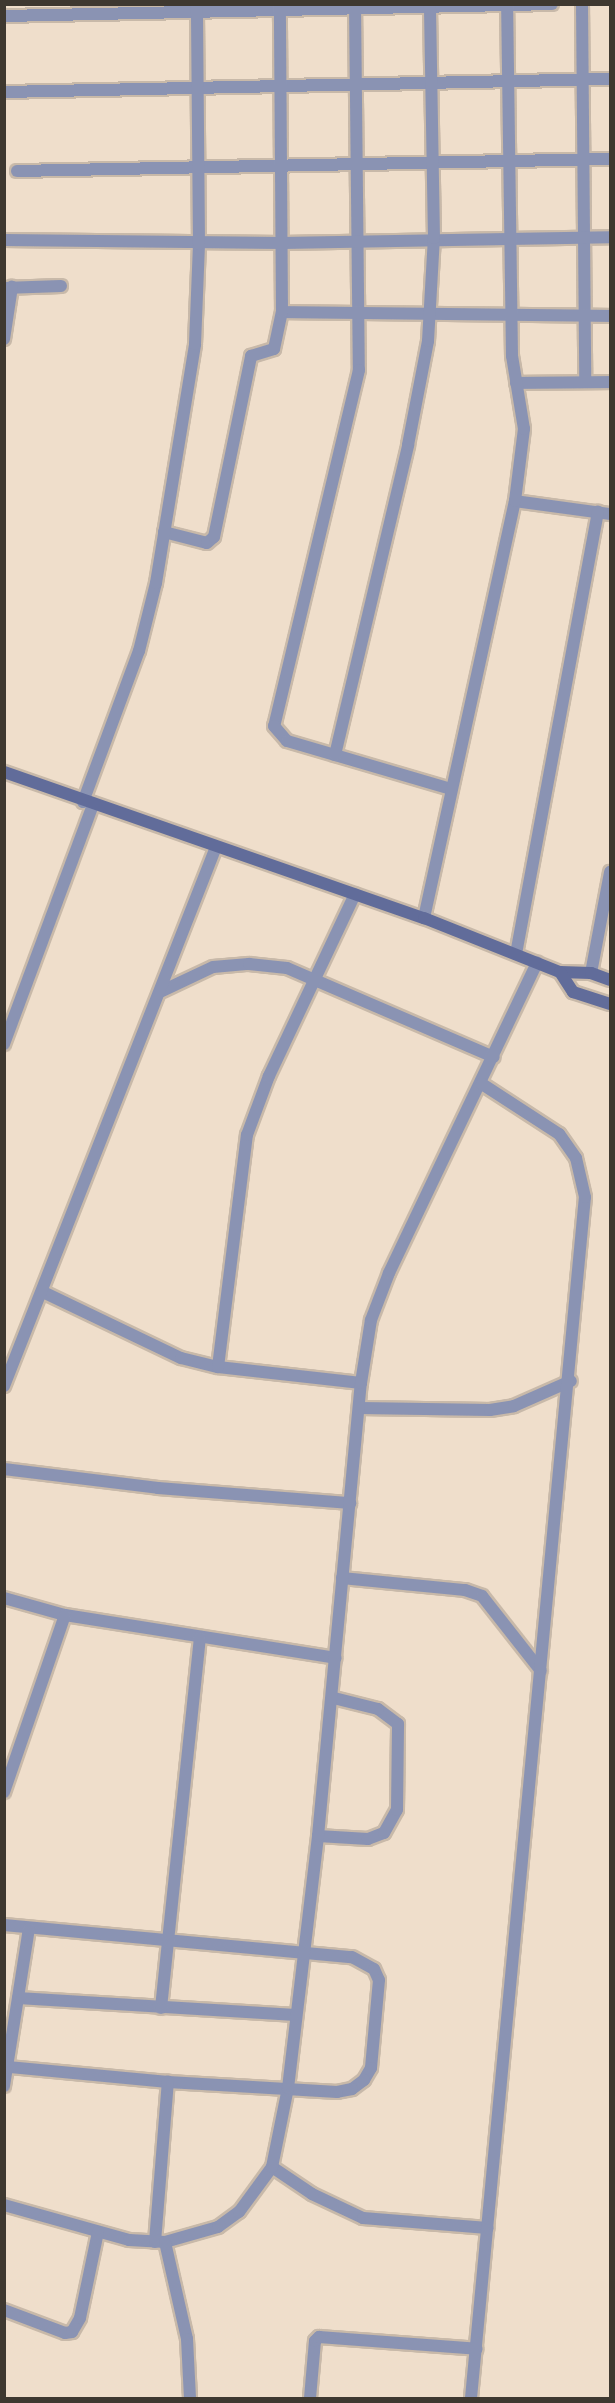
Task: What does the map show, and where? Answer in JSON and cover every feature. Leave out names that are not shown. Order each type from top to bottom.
[{"type":"street","points":[[4,16],[197,9],[552,4]]},
{"type":"street","points":[[582,4],[585,382]]},
{"type":"street","points":[[424,918],[515,501],[524,429],[516,383],[512,316],[507,5]]},
{"type":"street","points":[[335,754],[410,434],[431,312],[434,238],[430,6]]},
{"type":"street","points":[[356,7],[361,311],[359,370],[348,430],[274,726],[287,741],[452,789]]},
{"type":"street","points":[[164,532],[207,543],[214,537],[251,356],[274,349],[282,312],[283,165],[280,8]]},
{"type":"street","points":[[4,1044],[140,651],[164,532],[195,344],[200,244],[197,9]]},
{"type":"street","points":[[4,92],[199,91],[610,79]]},
{"type":"street","points":[[16,171],[509,159],[610,159]]},
{"type":"street","points":[[4,240],[200,244],[434,238],[610,237]]},
{"type":"street","points":[[4,339],[8,287],[61,286]]},
{"type":"street","points":[[282,312],[361,311],[512,316],[610,316]]},
{"type":"street","points":[[516,383],[610,382]]},
{"type":"street","points":[[515,501],[604,513],[516,954]]},
{"type":"street","points":[[4,772],[88,804],[424,918],[560,972],[591,974],[610,980]]},
{"type":"street","points":[[4,1386],[162,991],[216,847]]},
{"type":"street","points":[[591,974],[610,872]]},
{"type":"street","points":[[218,1367],[247,1135],[268,1076],[355,894]]},
{"type":"street","points":[[4,2205],[98,2232],[160,2242],[218,2227],[239,2212],[272,2167],[288,2088],[334,1698],[342,1578],[361,1383],[378,1298],[482,1084],[537,963]]},
{"type":"street","points":[[162,991],[213,967],[240,964],[287,968],[316,977],[494,1057]]},
{"type":"street","points":[[560,972],[573,992],[610,1004]]},
{"type":"street","points":[[471,2398],[571,1381],[585,1197],[583,1177],[559,1134],[482,1084]]},
{"type":"street","points":[[43,1292],[181,1358],[218,1367],[361,1383]]},
{"type":"street","points":[[360,1408],[490,1410],[514,1406],[571,1381]]},
{"type":"street","points":[[4,1469],[158,1488],[350,1503]]},
{"type":"street","points":[[342,1578],[465,1590],[482,1596],[541,1671]]},
{"type":"street","points":[[4,1598],[65,1616],[336,1658]]},
{"type":"street","points":[[4,1791],[65,1616]]},
{"type":"street","points":[[161,2008],[200,1638]]},
{"type":"street","points":[[318,1836],[368,1839],[384,1833],[397,1810],[398,1724],[378,1708],[334,1698]]},
{"type":"street","points":[[4,1925],[352,1957],[374,1969],[378,1980],[371,2068],[364,2080],[352,2088],[337,2092],[168,2082],[8,2067]]},
{"type":"street","points":[[4,2086],[29,1929]]},
{"type":"street","points":[[18,1998],[295,2015]]},
{"type":"street","points":[[168,2082],[160,2242],[187,2339],[190,2398]]},
{"type":"street","points":[[272,2167],[312,2194],[363,2218],[488,2228]]},
{"type":"street","points":[[4,2310],[65,2333],[72,2332],[80,2318],[98,2232]]},
{"type":"street","points":[[310,2398],[315,2342],[319,2337],[477,2349]]}]
